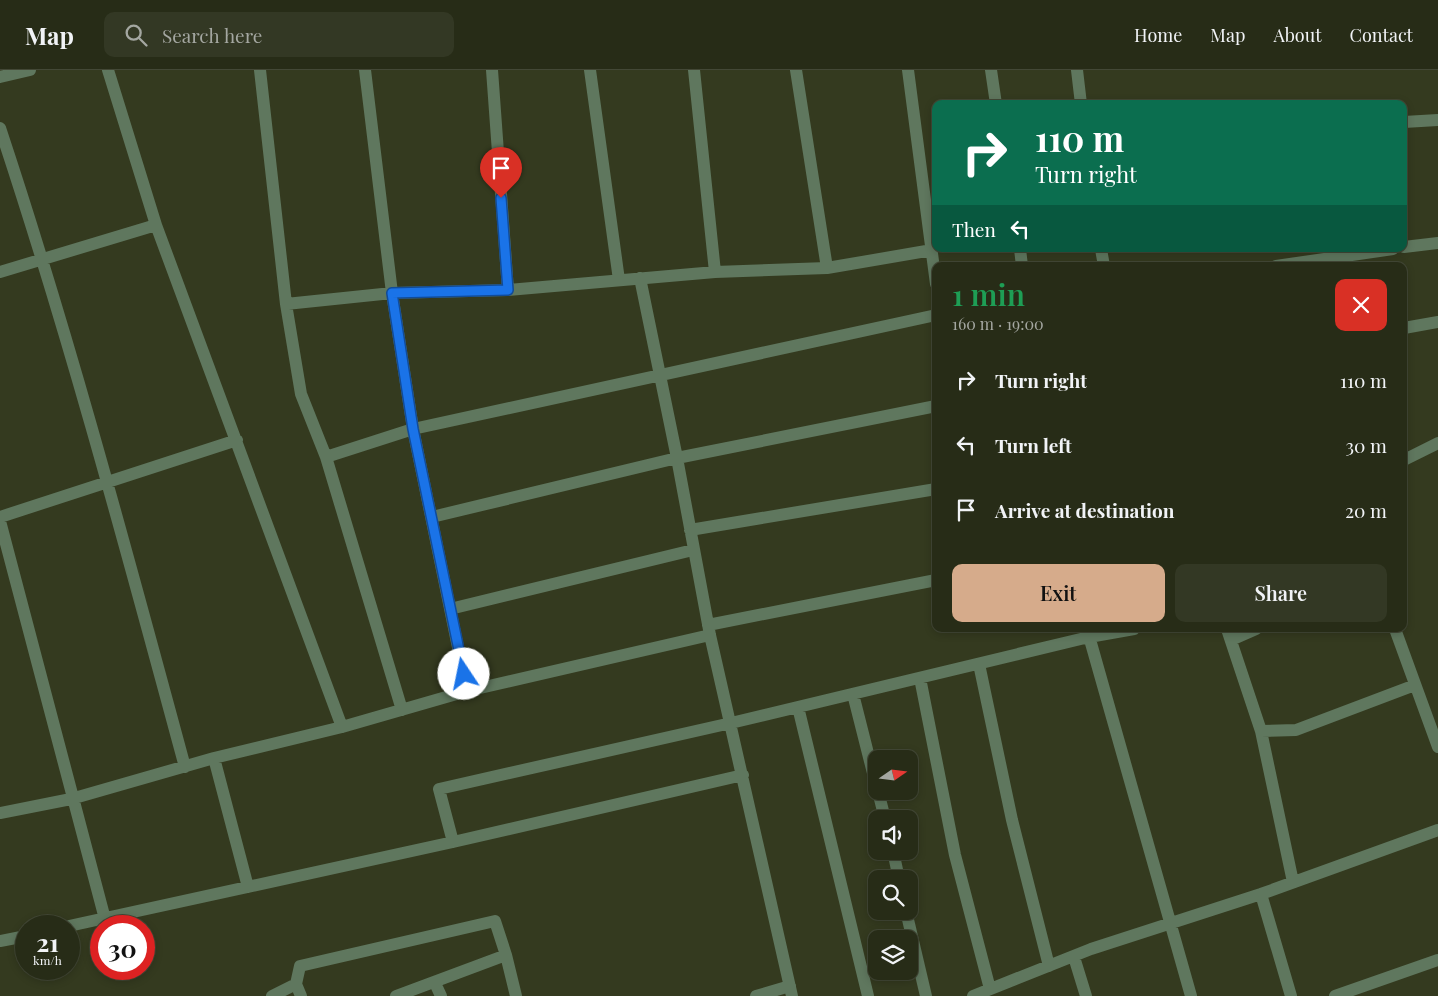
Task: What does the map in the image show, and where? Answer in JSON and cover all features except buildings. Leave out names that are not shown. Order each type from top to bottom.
[{"type":"street","points":[[0,77],[30,70]]},
{"type":"street","points":[[108,70],[156,225],[342,727]]},
{"type":"street","points":[[260,70],[286,304],[301,394],[326,457],[402,710]]},
{"type":"street","points":[[365,70],[392,293],[413,429],[467,691]]},
{"type":"street","points":[[492,70],[508,290]]},
{"type":"street","points":[[590,70],[620,280]]},
{"type":"street","points":[[694,70],[715,272]]},
{"type":"street","points":[[796,70],[828,268]]},
{"type":"street","points":[[286,304],[392,293],[508,290],[715,272],[828,268],[932,250],[908,70]]},
{"type":"street","points":[[991,70],[995,100]]},
{"type":"street","points":[[1077,70],[1081,100]]},
{"type":"street","points":[[1407,122],[1438,120]]},
{"type":"street","points":[[0,128],[43,259],[108,482],[186,767]]},
{"type":"street","points":[[0,272],[156,225]]},
{"type":"street","points":[[1407,247],[1438,243]]},
{"type":"street","points":[[1304,262],[1372,252]]},
{"type":"street","points":[[640,278],[658,374],[677,458],[709,630],[791,991],[756,996]]},
{"type":"street","points":[[326,457],[413,429],[658,374],[932,316]]},
{"type":"street","points":[[1407,327],[1438,322]]},
{"type":"street","points":[[432,517],[677,458],[932,407]]},
{"type":"street","points":[[0,517],[237,440]]},
{"type":"street","points":[[1407,458],[1438,443]]},
{"type":"street","points":[[690,530],[932,490]]},
{"type":"street","points":[[0,521],[71,799],[103,915]]},
{"type":"street","points":[[450,609],[693,550]]},
{"type":"street","points":[[0,813],[71,799],[214,758],[342,727],[467,691],[709,630],[932,581]]},
{"type":"street","points":[[1396,632],[1438,747]]},
{"type":"street","points":[[453,842],[439,790],[979,664],[1088,633],[1191,996]]},
{"type":"street","points":[[1229,634],[1261,731],[1293,882]]},
{"type":"street","points":[[979,664],[1012,820],[1049,966]]},
{"type":"street","points":[[920,678],[954,855],[990,989]]},
{"type":"street","points":[[1261,731],[1296,730],[1415,685]]},
{"type":"street","points":[[853,694],[868,753]]},
{"type":"street","points":[[798,707],[868,996]]},
{"type":"street","points":[[214,758],[248,888]]},
{"type":"street","points":[[123,915],[453,842],[743,775]]},
{"type":"street","points":[[975,996],[1091,949],[1261,894],[1438,830]]},
{"type":"street","points":[[1261,894],[1291,996]]},
{"type":"street","points":[[908,920],[926,996]]},
{"type":"street","points":[[272,996],[299,990],[300,966],[495,921],[516,996]]},
{"type":"street","points":[[0,942],[15,939]]},
{"type":"street","points":[[396,996],[506,955]]},
{"type":"street","points":[[1074,957],[1086,996]]},
{"type":"street","points":[[1335,996],[1438,960]]},
{"type":"street","points":[[435,982],[441,996]]},
{"type":"route","points":[[464,674],[413,429],[392,293],[508,290],[501,198]]}]
